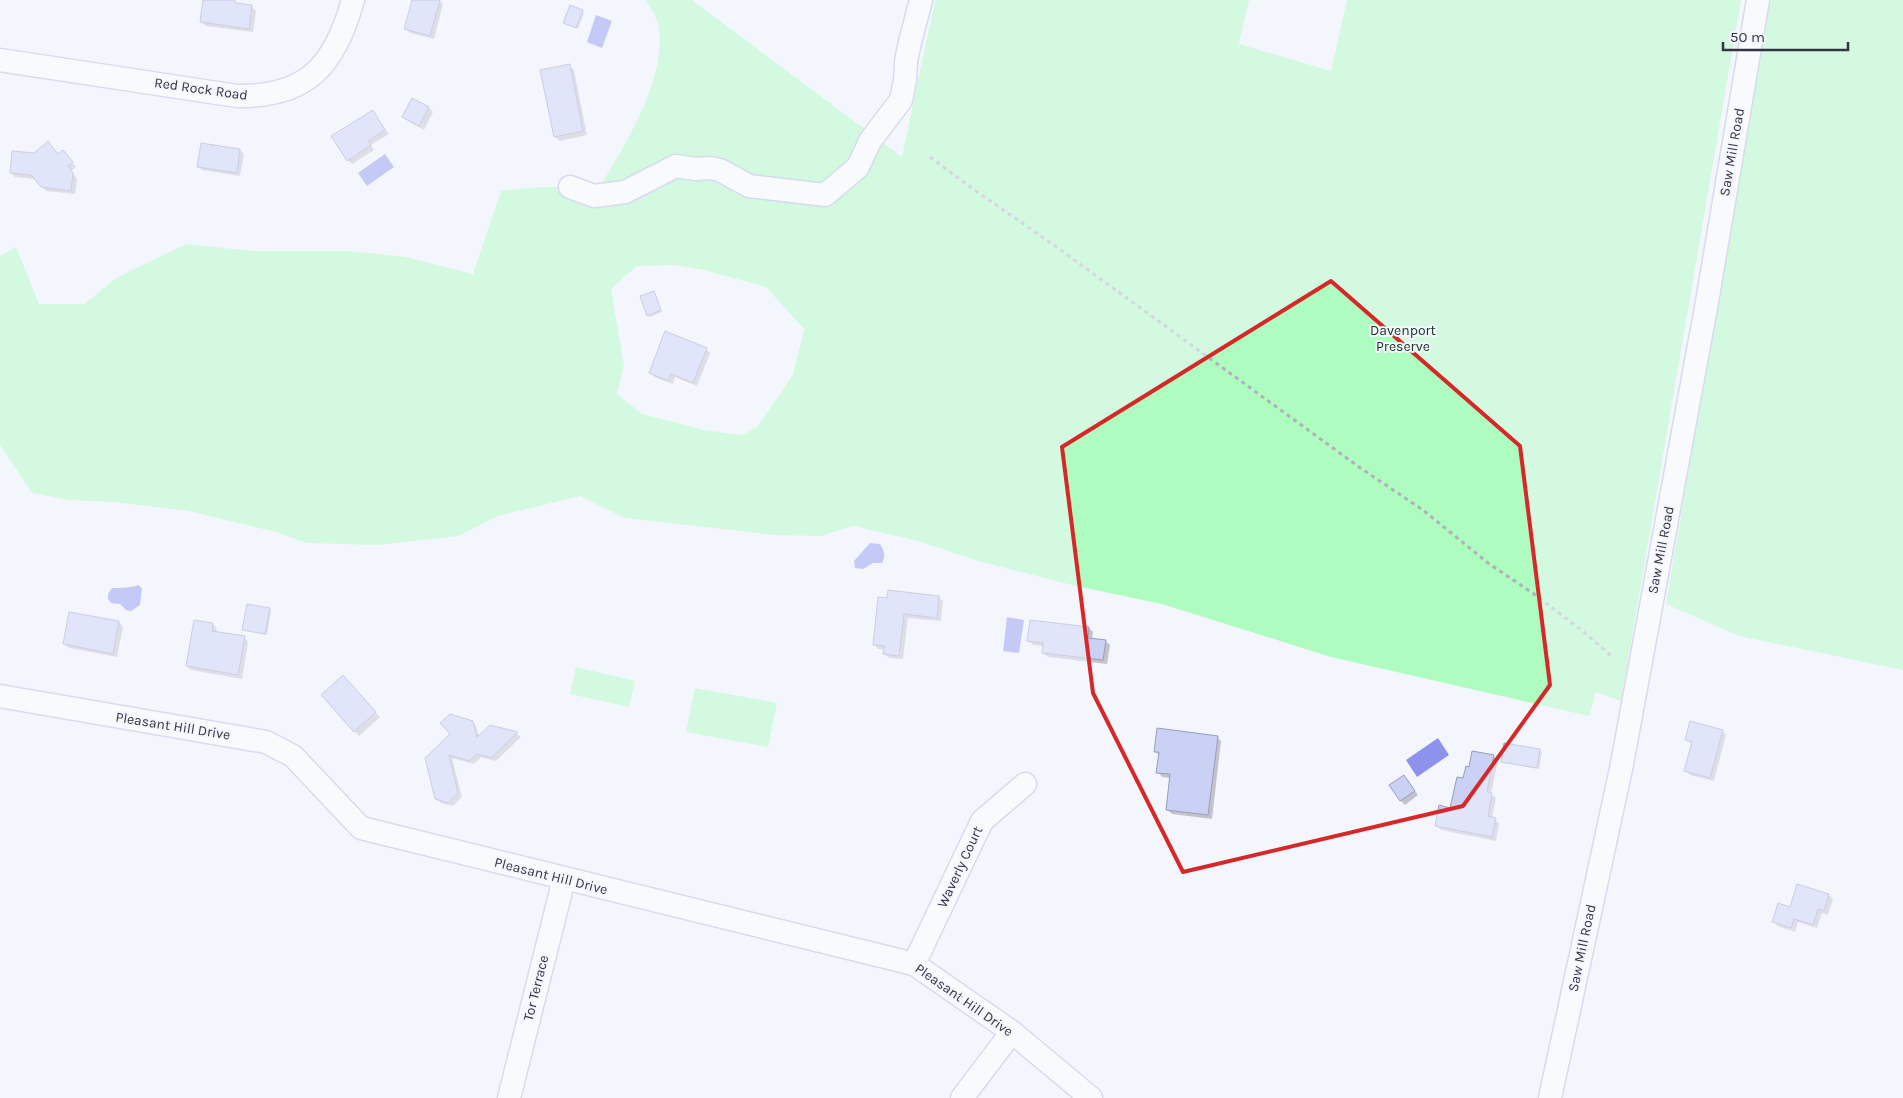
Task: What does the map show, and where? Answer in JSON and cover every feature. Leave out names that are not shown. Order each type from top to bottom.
[{"type":"street","name":"Red Rock Road","points":[[0,60],[237,96],[273,93],[293,88],[310,78],[325,62],[339,39],[353,0]]},
{"type":"street","points":[[570,187],[594,196],[625,192],[676,166],[720,170],[749,186],[825,195],[858,167],[870,141],[901,100],[906,80],[906,61],[921,0]]},
{"type":"street","name":"Saw Mill Road","points":[[1550,1098],[1622,764],[1707,302],[1758,0]]},
{"type":"street","name":"Pleasant Hill Drive","points":[[0,696],[266,742],[293,756],[361,828],[914,964],[1012,1032],[1091,1098]]},
{"type":"street","name":"Waverly Court","points":[[914,964],[982,821],[1025,784]]},
{"type":"street","name":"Tor Terrace","points":[[509,1098],[564,879]]},
{"type":"street","points":[[962,1098],[1012,1032]]},
{"type":"path","points":[[930,157],[1359,467],[1423,510],[1488,563],[1534,594],[1584,632],[1611,656]]},
{"type":"highlighted area","points":[[1331,281],[1520,446],[1550,685],[1463,806],[1183,872],[1093,693],[1062,447]]},
{"type":"green space","name":"Davenport Preserve","points":[[646,0],[692,0],[902,157],[935,0],[1249,0],[1239,44],[1331,71],[1347,0],[1741,0],[1621,701],[1596,692],[1589,716],[1331,657],[1162,604],[1076,586],[978,561],[915,540],[853,526],[821,536],[774,535],[625,518],[580,496],[498,516],[459,536],[378,545],[307,543],[276,532],[189,511],[113,502],[69,500],[32,493],[0,445],[0,256],[16,247],[39,304],[85,304],[116,278],[186,244],[253,251],[350,251],[406,257],[473,274],[501,191],[539,187],[570,187],[594,196],[641,113],[657,67],[660,45],[658,24]],"holes":[[[676,265],[704,270],[766,287],[804,329],[793,375],[757,427],[742,435],[704,430],[642,414],[617,394],[624,366],[611,289],[637,266]]]},
{"type":"green space","points":[[1768,0],[1903,0],[1903,670],[1739,636],[1666,604]]},
{"type":"green space","points":[[576,667],[635,681],[629,707],[570,694]]},
{"type":"green space","points":[[695,688],[777,703],[768,747],[686,732]]},
{"type":"water","points":[[596,15],[612,21],[602,48],[587,42]]},
{"type":"water","points":[[385,154],[394,167],[367,186],[358,173]]},
{"type":"water","points":[[870,543],[880,544],[884,555],[882,563],[873,563],[863,569],[855,568],[854,561]]},
{"type":"water","points":[[138,585],[142,588],[140,605],[131,611],[126,610],[120,604],[111,603],[108,599],[108,594],[112,588]]},
{"type":"water","points":[[1007,617],[1024,620],[1019,653],[1003,651]]},
{"type":"water","points":[[1438,738],[1449,755],[1417,777],[1406,760]]},
{"type":"building","points":[[203,0],[235,0],[235,3],[252,5],[249,29],[200,22]]},
{"type":"building","points":[[412,0],[440,0],[430,36],[404,29]]},
{"type":"building","points":[[570,5],[583,10],[576,28],[563,23]]},
{"type":"building","points":[[570,64],[583,131],[554,137],[540,70]]},
{"type":"building","points":[[412,98],[429,107],[419,126],[402,117]]},
{"type":"building","points":[[373,110],[385,130],[368,141],[371,145],[347,161],[331,136]]},
{"type":"building","points":[[48,141],[58,154],[63,150],[73,162],[68,166],[73,173],[71,191],[41,187],[31,175],[10,173],[12,151],[34,153]]},
{"type":"building","points":[[201,143],[240,149],[237,173],[197,167]]},
{"type":"building","points":[[654,291],[661,310],[647,316],[640,296]]},
{"type":"building","points":[[665,331],[707,348],[693,383],[671,374],[668,381],[649,373]]},
{"type":"building","points":[[888,590],[939,596],[937,618],[904,614],[899,656],[883,654],[884,646],[873,645],[878,597],[887,598]]},
{"type":"building","points":[[247,604],[270,608],[265,634],[242,630]]},
{"type":"building","points":[[69,612],[119,621],[113,654],[63,644]]},
{"type":"building","points":[[194,620],[213,623],[212,631],[245,636],[238,675],[186,666]]},
{"type":"building","points":[[1030,620],[1089,627],[1088,638],[1106,640],[1103,660],[1042,653],[1043,643],[1027,641]]},
{"type":"building","points":[[343,675],[376,712],[354,732],[321,695]]},
{"type":"building","points":[[450,714],[473,721],[477,737],[490,725],[518,732],[491,758],[477,754],[469,761],[449,755],[458,793],[448,803],[435,799],[425,758],[450,734],[440,723]]},
{"type":"building","points":[[1690,721],[1723,730],[1710,778],[1684,771],[1692,742],[1685,740]]},
{"type":"building","points":[[1157,728],[1218,736],[1208,815],[1166,810],[1170,774],[1156,773],[1159,752],[1154,752]]},
{"type":"building","points":[[1504,743],[1540,749],[1537,768],[1501,762]]},
{"type":"building","points":[[1472,751],[1494,755],[1487,792],[1492,793],[1488,816],[1496,818],[1492,837],[1435,826],[1439,805],[1450,808],[1457,777],[1463,778],[1466,766],[1469,767]]},
{"type":"building","points":[[1404,775],[1415,791],[1400,801],[1389,785]]},
{"type":"building","points":[[1797,884],[1829,894],[1824,911],[1818,909],[1813,925],[1794,919],[1791,928],[1772,922],[1778,903],[1790,907]]}]
